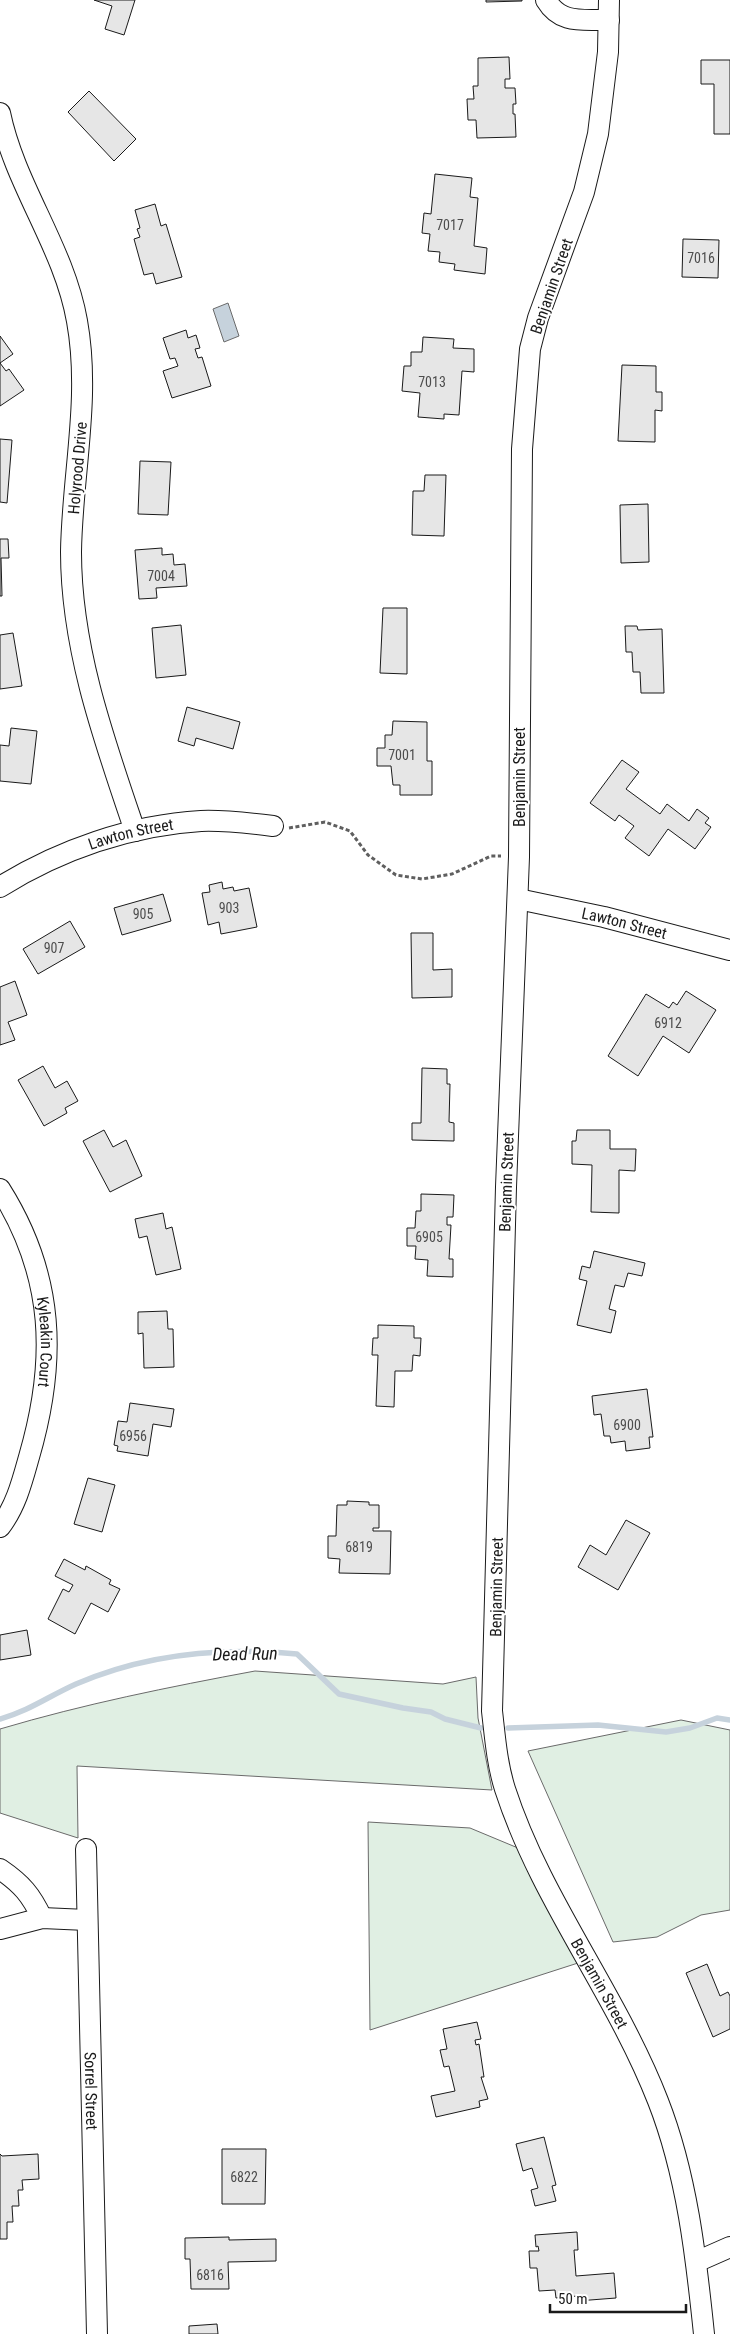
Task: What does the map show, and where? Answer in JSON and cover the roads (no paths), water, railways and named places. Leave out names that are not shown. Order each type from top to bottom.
[{"type":"street","points":[[546,0],[553,12],[567,19],[609,10]]},
{"type":"street","name":"Benjamin Street","points":[[609,10],[607,61],[598,134],[584,192],[538,318],[530,349],[524,398],[518,899],[498,1426],[492,1711],[496,1748],[504,1787],[516,1821],[552,1896],[642,2064],[658,2101],[678,2168],[696,2262],[704,2334]]},
{"type":"street","name":"Holyrood Drive","points":[[0,113],[13,156],[60,258],[78,321],[82,359],[83,398],[73,505],[71,552],[73,585],[80,640],[90,689],[108,752],[135,830]]},
{"type":"street","name":"Lawton Street","points":[[2,882],[94,843],[135,830],[201,821],[273,826]]},
{"type":"street","name":"Lawton Street","points":[[518,899],[604,917],[730,950]]},
{"type":"street","name":"Kyleakin Court","points":[[0,1189],[15,1215],[32,1257],[46,1315],[48,1352],[46,1389],[34,1442],[18,1494],[10,1513],[0,1527]]},
{"type":"street","name":"Sorrel Street","points":[[86,1849],[97,2334]]},
{"type":"street","points":[[0,1869],[16,1880],[32,1896],[42,1918]]},
{"type":"street","points":[[0,1929],[42,1918],[87,1920]]},
{"type":"street","points":[[696,2262],[730,2247]]},
{"type":"waterway","name":"Dead Run","points":[[0,1719],[30,1708],[76,1684],[102,1674],[157,1659],[213,1653],[269,1652],[297,1654],[339,1694],[431,1712],[445,1719],[481,1728]]},
{"type":"waterway","name":"Dead Run","points":[[508,1728],[598,1725],[666,1732],[690,1728],[717,1718],[730,1720]]}]
